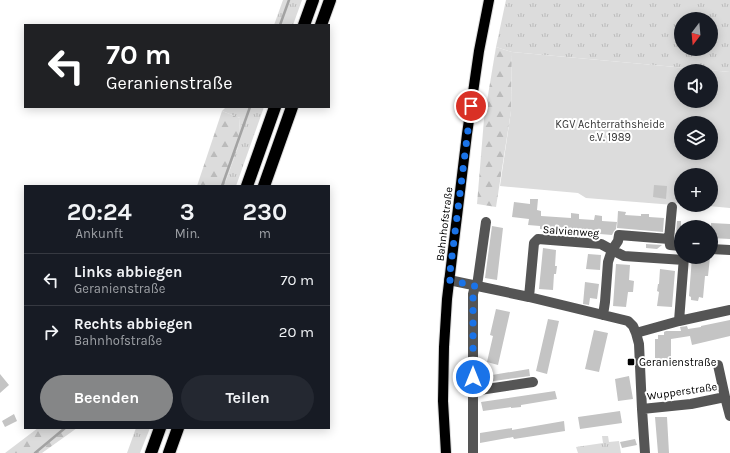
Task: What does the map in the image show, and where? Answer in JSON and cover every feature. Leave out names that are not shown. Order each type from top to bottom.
[{"type":"highway","points":[[304,24],[313,0]]},
{"type":"highway","points":[[321,24],[330,0]]},
{"type":"highway","points":[[247,185],[275,108]]},
{"type":"highway","points":[[264,185],[292,108]]},
{"type":"highway","points":[[151,453],[160,429]]},
{"type":"highway","points":[[169,453],[178,429]]},
{"type":"main road","name":"Bahnhofstraße","points":[[446,453],[443,401],[447,299],[467,134],[489,0]]},
{"type":"street","points":[[668,259],[672,207]]},
{"type":"street","points":[[473,453],[473,294],[476,286],[486,222]]},
{"type":"street","points":[[603,315],[608,262],[612,250],[618,241],[619,235],[674,244]]},
{"type":"street","name":"Salvienweg","points":[[529,297],[534,243],[538,239],[601,244],[624,256],[674,259]]},
{"type":"street","points":[[718,249],[730,250]]},
{"type":"street","points":[[679,321],[684,264]]},
{"type":"street","points":[[449,280],[529,297],[628,321],[633,326],[639,344],[645,453]]},
{"type":"street","points":[[636,333],[679,321],[730,310]]},
{"type":"street","name":"Wupperstraße","points":[[718,365],[730,416]]},
{"type":"street","points":[[473,391],[533,382]]},
{"type":"street","name":"Wupperstraße","points":[[642,409],[691,404],[725,397]]},
{"type":"green space","points":[[283,0],[302,0],[293,24],[274,24]]},
{"type":"green space","points":[[506,0],[730,0],[730,72],[718,71],[718,64],[674,64],[674,67],[512,52],[496,47]]},
{"type":"green space","points":[[496,47],[512,52],[511,111],[496,207],[477,204],[484,119]]},
{"type":"green space","name":"KGV Achterrathsheide e.V. 1989","points":[[512,52],[674,67],[674,108],[718,108],[718,71],[730,72],[730,208],[718,207],[718,168],[674,168],[674,205],[586,198],[578,193],[500,186],[511,111]]},
{"type":"green space","points":[[225,108],[264,108],[236,185],[224,185],[238,147],[240,118],[222,111]]},
{"type":"green space","points":[[222,111],[240,118],[238,147],[224,185],[197,185]]},
{"type":"green space","points":[[37,429],[76,429],[42,453],[5,453]]},
{"type":"green space","points":[[136,429],[150,429],[140,453],[127,453]]},
{"type":"green space","points":[[602,436],[608,436],[609,442],[619,441],[621,453],[578,453],[576,447],[603,443]]},
{"type":"building","points":[[654,185],[667,186],[666,199],[653,197]]},
{"type":"building","points":[[530,199],[538,199],[537,210],[541,211],[541,216],[571,218],[571,213],[579,214],[579,219],[594,220],[595,215],[602,216],[602,221],[617,222],[616,229],[612,235],[540,229],[540,226],[528,225],[529,219],[512,217],[514,202],[530,204]]},
{"type":"building","points":[[618,211],[626,212],[625,215],[641,216],[641,214],[649,214],[649,217],[664,218],[663,232],[617,228]]},
{"type":"building","points":[[718,223],[730,224],[730,239],[718,238]]},
{"type":"building","points":[[492,226],[503,228],[497,280],[485,278]]},
{"type":"building","points":[[646,244],[662,245],[657,249],[646,248]]},
{"type":"building","points":[[543,248],[556,250],[555,266],[557,266],[556,274],[554,274],[553,290],[539,289]]},
{"type":"building","points":[[588,254],[601,255],[600,270],[586,269]]},
{"type":"building","points":[[616,264],[630,265],[629,280],[634,281],[633,292],[628,292],[626,307],[613,306]]},
{"type":"building","points":[[691,264],[709,264],[708,276],[705,276],[703,298],[699,297],[698,301],[691,300],[691,297],[689,296]]},
{"type":"building","points":[[660,269],[675,271],[672,307],[657,306],[659,292],[657,291]]},
{"type":"building","points":[[585,282],[599,284],[597,299],[590,298],[589,305],[583,304]]},
{"type":"building","points":[[496,309],[510,312],[498,365],[487,362],[493,336],[490,335]]},
{"type":"building","points":[[548,319],[559,321],[547,374],[536,371]]},
{"type":"building","points":[[730,320],[730,336],[692,345],[690,336],[671,339],[671,363],[655,363],[655,339],[658,339],[658,335],[664,335],[664,332],[666,331],[681,331],[680,327],[687,326],[688,329]]},
{"type":"building","points":[[594,330],[608,333],[599,372],[585,369]]},
{"type":"building","points":[[529,369],[530,376],[480,383],[480,377]]},
{"type":"building","points":[[0,374],[9,385],[0,393]]},
{"type":"building","points":[[629,376],[633,399],[618,401],[615,379]]},
{"type":"building","points":[[555,391],[557,399],[521,405],[521,407],[483,411],[481,402]]},
{"type":"building","points":[[620,411],[622,423],[580,429],[578,417]]},
{"type":"building","points":[[14,414],[17,421],[5,427],[2,421]]},
{"type":"building","points":[[655,417],[667,417],[669,453],[658,453]]},
{"type":"building","points":[[564,421],[565,431],[514,439],[513,437],[480,443],[480,433],[512,428],[512,430]]},
{"type":"building","points":[[635,439],[637,445],[622,448],[620,442]]},
{"type":"waterway","points":[[280,24],[289,0]]},
{"type":"waterway","points":[[222,185],[250,108]]},
{"type":"waterway","points":[[35,453],[64,429]]},
{"type":"place","name":"Geranienstraße","points":[[631,362]]},
{"type":"route","points":[[471,106],[449,280],[475,286],[473,294],[473,377]]}]
